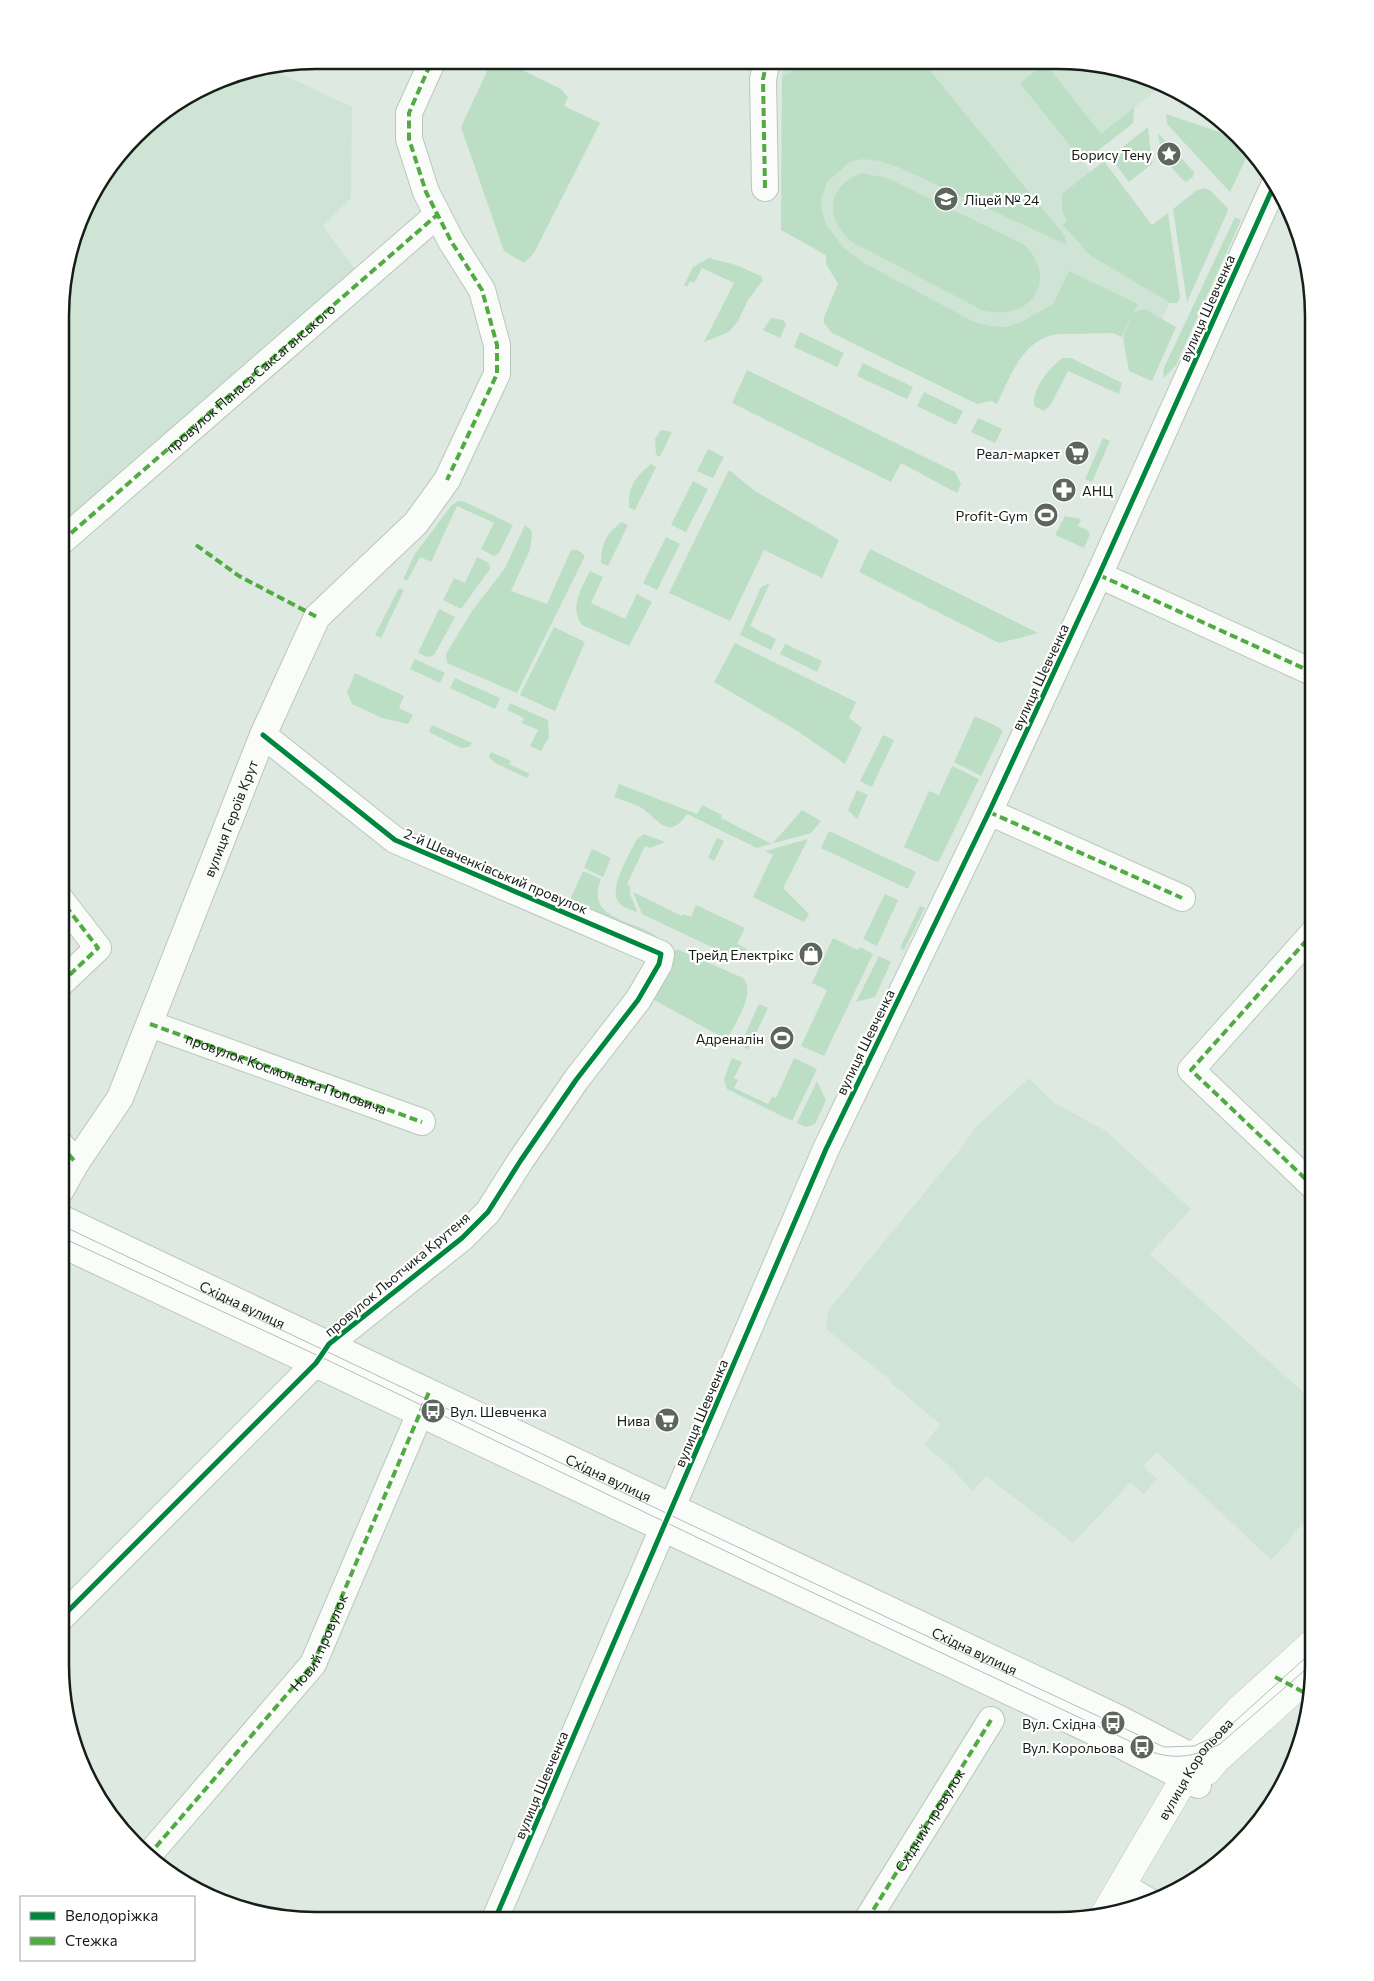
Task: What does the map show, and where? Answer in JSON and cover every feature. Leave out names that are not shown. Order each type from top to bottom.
[{"type":"main road","name":"вулиця Корольова","points":[[1109,1906],[1197,1771],[1299,1683],[1305,1667]]},
{"type":"main road","name":"вулиця Корольова","points":[[1136,1899],[1197,1771]]},
{"type":"street","name":"вулиця Героїв Крут","points":[[69,1153],[120,1098],[263,735],[317,617],[416,523],[447,480],[497,374],[497,345],[482,290],[437,214],[417,169],[407,126],[409,114],[425,69]]},
{"type":"street","points":[[765,69],[763,79],[765,188]]},
{"type":"street","name":"вулиця Шевченка","points":[[498,1912],[826,1149],[989,812],[1099,575],[1271,191]]},
{"type":"street","name":"провулок Панаса Саксаганського","points":[[69,535],[437,214]]},
{"type":"street","points":[[1099,575],[1305,669]]},
{"type":"street","name":"2-й Шевченківський провулок","points":[[263,735],[395,840],[661,954]]},
{"type":"street","points":[[989,812],[1182,898]]},
{"type":"street","points":[[69,910],[98,948],[69,975]]},
{"type":"street","points":[[1305,942],[1191,1070],[1305,1178]]},
{"type":"street","name":"провулок Льотчика Крутеня","points":[[69,1610],[322,1353],[462,1238],[488,1212],[576,1080],[638,1000],[659,964],[661,954]]},
{"type":"street","name":"провулок Космонавта Поповича","points":[[150,1024],[422,1122]]},
{"type":"street","name":"Східна вулиця","points":[[69,1222],[322,1353],[1197,1771]]},
{"type":"street","name":"Східна вулиця","points":[[69,1247],[322,1353]]},
{"type":"street","name":"Новий провулок","points":[[153,1851],[314,1664],[424,1402]]},
{"type":"street","name":"Східний провулок","points":[[872,1912],[991,1720]]},
{"type":"shaded area","name":"Ліцей № 24","points":[[782,69],[1074,69],[1122,77],[1157,90],[1134,108],[1133,123],[1083,162],[1162,264],[1148,290],[1170,303],[1147,350],[1114,333],[1059,334],[1051,335],[1032,344],[1019,360],[886,285],[781,230]]},
{"type":"shaded area","points":[[278,72],[352,107],[351,198],[323,226],[357,272],[69,526],[69,300],[77,252],[94,207],[110,179],[130,153],[153,130],[179,110],[207,94],[252,77]]},
{"type":"shaded area","points":[[1029,1078],[1053,1102],[1106,1131],[1191,1209],[1150,1254],[1305,1394],[1305,1521],[1271,1560],[1157,1452],[1143,1466],[1157,1479],[1144,1494],[1130,1483],[1073,1543],[986,1476],[973,1491],[948,1465],[924,1445],[940,1424],[892,1384],[889,1379],[826,1329],[828,1311],[958,1152],[977,1126]]},
{"type":"green space","points":[[488,69],[520,69],[561,89],[568,97],[564,106],[600,123],[534,253],[524,263],[504,251],[461,127]]},
{"type":"green space","points":[[795,69],[929,69],[1065,236],[1067,245],[898,167],[879,161],[863,159],[850,162],[828,181],[821,199],[822,212],[827,226],[844,248],[864,263],[974,322],[990,326],[1006,327],[1019,323],[1053,304],[1069,271],[1138,304],[1134,312],[1145,309],[1176,327],[1152,381],[1129,371],[1123,338],[1133,313],[1121,337],[1114,333],[1059,334],[1047,337],[1036,343],[1027,350],[1013,370],[997,404],[991,401],[977,404],[832,333],[824,323],[824,317],[838,284],[826,264],[826,255],[781,230],[782,77]]},
{"type":"green space","points":[[1038,69],[1050,69],[1101,134],[1134,108],[1133,123],[1083,162],[1020,83]]},
{"type":"green space","points":[[1182,102],[1193,109],[1179,104]]},
{"type":"green space","points":[[1166,114],[1225,134],[1233,141],[1247,157],[1230,192],[1167,124]]},
{"type":"green space","points":[[1148,127],[1152,164],[1129,182],[1110,157]]},
{"type":"green space","points":[[1158,133],[1194,172],[1193,177],[1186,182],[1162,157]]},
{"type":"green space","points":[[1104,161],[1152,225],[1168,213],[1180,298],[1177,303],[1170,303],[1090,255],[1063,225],[1067,222],[1062,210],[1062,194]]},
{"type":"green space","points":[[861,173],[887,178],[1025,245],[1035,259],[1040,273],[1039,285],[1034,296],[1025,305],[1013,311],[982,310],[852,242],[837,223],[833,214],[833,204],[835,195],[841,186],[849,179]]},
{"type":"green space","points":[[1204,188],[1211,191],[1228,209],[1187,302],[1173,209],[1197,190]]},
{"type":"green space","points":[[1235,217],[1241,220],[1176,365],[1164,378],[1163,370]]},
{"type":"green space","points":[[709,258],[736,265],[761,276],[763,280],[748,300],[738,321],[729,332],[704,342],[734,283],[702,268],[694,283],[690,281],[687,287],[684,285],[693,267]]},
{"type":"green space","points":[[771,318],[783,320],[786,325],[780,338],[763,330]]},
{"type":"green space","points":[[800,332],[844,353],[837,367],[794,347]]},
{"type":"green space","points":[[1063,358],[1071,358],[1122,383],[1119,394],[1068,371],[1050,406],[1044,411],[1034,406],[1034,399],[1042,379]]},
{"type":"green space","points":[[863,363],[913,387],[907,399],[857,376]]},
{"type":"green space","points":[[747,370],[955,472],[961,484],[957,493],[901,463],[891,482],[732,403]]},
{"type":"green space","points":[[924,392],[963,411],[956,425],[917,406]]},
{"type":"green space","points":[[978,418],[1002,429],[995,443],[971,432]]},
{"type":"green space","points":[[661,430],[672,432],[660,457],[656,455],[655,439]]},
{"type":"green space","points":[[1103,438],[1110,441],[1092,482],[1085,479]]},
{"type":"green space","points":[[708,449],[724,457],[713,478],[697,471]]},
{"type":"green space","points":[[651,464],[656,467],[635,510],[629,508],[631,488],[641,473]]},
{"type":"green space","points":[[729,470],[755,491],[839,540],[822,578],[764,550],[730,621],[669,593]]},
{"type":"green space","points":[[693,481],[708,489],[686,532],[671,525]]},
{"type":"green space","points":[[458,501],[463,501],[513,525],[499,553],[494,556],[481,549],[494,523],[457,506],[431,562],[420,557],[407,581],[403,579],[415,554],[451,506]]},
{"type":"green space","points":[[1065,516],[1081,519],[1078,526],[1087,530],[1090,534],[1084,548],[1055,535]]},
{"type":"green space","points":[[622,522],[628,525],[608,566],[601,563],[603,545],[612,530]]},
{"type":"green space","points":[[525,525],[531,530],[530,550],[511,591],[547,604],[570,552],[578,550],[584,555],[584,558],[517,693],[447,663],[446,654],[472,611],[505,568]]},
{"type":"green space","points":[[666,537],[680,544],[657,590],[643,583]]},
{"type":"green space","points":[[870,549],[1038,633],[999,643],[859,572]]},
{"type":"green space","points":[[477,557],[489,563],[490,569],[461,609],[443,600],[454,578],[465,583]]},
{"type":"green space","points":[[590,571],[603,577],[591,603],[625,619],[637,594],[652,602],[629,646],[582,625],[578,618],[576,605],[580,591]]},
{"type":"green space","points":[[770,583],[750,626],[776,639],[771,650],[740,635],[761,587]]},
{"type":"green space","points":[[399,588],[404,590],[381,638],[375,635]]},
{"type":"green space","points":[[439,609],[455,617],[434,655],[427,657],[418,653]]},
{"type":"green space","points":[[554,627],[585,642],[555,711],[520,695]]},
{"type":"green space","points":[[735,643],[856,702],[849,718],[862,728],[845,764],[799,732],[714,682]]},
{"type":"green space","points":[[785,644],[822,661],[817,672],[780,654]]},
{"type":"green space","points":[[415,659],[445,673],[440,683],[410,669]]},
{"type":"green space","points":[[355,673],[404,696],[399,708],[413,715],[408,724],[382,718],[352,704],[347,692]]},
{"type":"green space","points":[[455,678],[500,698],[495,709],[450,688]]},
{"type":"green space","points":[[510,703],[548,720],[549,737],[541,751],[530,746],[538,730],[522,723],[524,718],[507,710]]},
{"type":"green space","points":[[975,716],[1003,731],[981,776],[954,762]]},
{"type":"green space","points":[[432,725],[472,743],[469,747],[461,748],[429,732]]},
{"type":"green space","points":[[883,735],[894,740],[872,787],[860,781]]},
{"type":"green space","points":[[491,752],[511,761],[509,764],[530,774],[527,778],[495,763],[489,757]]},
{"type":"green space","points":[[952,766],[979,779],[937,862],[904,847],[929,791],[939,795]]},
{"type":"green space","points":[[619,784],[697,814],[702,805],[722,815],[721,818],[772,844],[757,848],[687,814],[674,826],[664,826],[640,807],[614,797]]},
{"type":"green space","points":[[857,790],[868,795],[857,819],[848,810]]},
{"type":"green space","points":[[802,810],[821,821],[811,833],[772,844]]},
{"type":"green space","points":[[829,831],[916,872],[908,889],[821,848]]},
{"type":"green space","points":[[644,834],[665,842],[650,848],[645,846],[627,884],[630,886],[630,894],[638,913],[619,903],[616,887],[637,839]]},
{"type":"green space","points":[[717,838],[724,841],[714,861],[708,857]]},
{"type":"green space","points":[[808,839],[783,888],[809,914],[804,922],[753,897],[773,855],[765,851]]},
{"type":"green space","points":[[592,849],[611,858],[603,877],[584,868]]},
{"type":"green space","points":[[583,871],[601,879],[598,893],[600,904],[607,912],[652,933],[660,940],[566,909]]},
{"type":"green space","points":[[633,892],[682,916],[683,914],[691,917],[696,905],[745,928],[737,944],[747,949],[741,961],[642,914]]},
{"type":"green space","points":[[885,894],[898,900],[877,946],[863,939]]},
{"type":"green space","points":[[920,906],[925,908],[904,950],[900,948]]},
{"type":"green space","points":[[833,938],[858,950],[860,947],[873,954],[824,1056],[801,1046],[827,990],[812,983]]},
{"type":"green space","points":[[677,949],[743,978],[747,984],[746,1000],[743,1009],[727,1040],[649,997],[671,954]]},
{"type":"green space","points":[[879,956],[891,962],[875,997],[856,1002]]},
{"type":"green space","points":[[759,1004],[768,1008],[748,1050],[740,1045]]},
{"type":"green space","points":[[732,1058],[742,1062],[734,1078],[738,1080],[734,1088],[768,1104],[772,1097],[776,1098],[794,1058],[817,1069],[792,1121],[727,1089],[724,1079]]},
{"type":"green space","points":[[817,1081],[826,1100],[815,1124],[806,1127],[797,1123]]},
{"type":"tram line","points":[[69,1229],[790,1572],[1164,1747],[1194,1746],[1222,1733],[1305,1658]]},
{"type":"tram line","points":[[69,1241],[321,1357],[786,1580],[1155,1753],[1173,1756],[1189,1755],[1220,1744],[1305,1670]]},
{"type":"marked path","points":[[428,69],[409,113],[409,139],[426,192],[451,241],[482,290],[497,345],[497,374],[447,480]]},
{"type":"marked path","points":[[765,69],[763,79],[765,188]]},
{"type":"marked path","points":[[69,535],[437,215]]},
{"type":"marked path","points":[[196,545],[239,576],[317,617]]},
{"type":"marked path","points":[[1099,575],[1305,669]]},
{"type":"marked path","points":[[989,812],[1182,898]]},
{"type":"marked path","points":[[69,910],[98,948],[69,975]]},
{"type":"marked path","points":[[1305,942],[1191,1070],[1305,1178]]},
{"type":"marked path","points":[[150,1024],[422,1122]]},
{"type":"marked path","points":[[69,1155],[76,1163]]},
{"type":"marked path","points":[[153,1851],[313,1664],[429,1392]]},
{"type":"marked path","points":[[1275,1677],[1304,1692]]},
{"type":"marked path","points":[[872,1912],[991,1720]]},
{"type":"cycle path","points":[[498,1912],[826,1149],[989,812],[1099,575],[1271,191]]},
{"type":"cycle path","points":[[69,1610],[316,1363],[329,1344],[462,1238],[488,1212],[576,1080],[638,1000],[659,964],[661,954],[395,840],[263,735]]},
{"type":"place","name":"Борису Тену","points":[[1169,154]]},
{"type":"place","name":"Ліцей № 24","points":[[946,199]]},
{"type":"place","name":"Реал-маркет","points":[[1077,453]]},
{"type":"place","name":"АНЦ","points":[[1064,490]]},
{"type":"place","name":"Profit-Gym","points":[[1046,515]]},
{"type":"place","name":"Трейд Електрікс","points":[[811,954]]},
{"type":"place","name":"Адреналін","points":[[782,1038]]},
{"type":"place","name":"Вул. Шевченка","points":[[433,1411]]},
{"type":"place","name":"Нива","points":[[667,1420]]},
{"type":"place","name":"Вул. Східна","points":[[1113,1723]]},
{"type":"place","name":"Вул. Корольова","points":[[1142,1747]]}]
